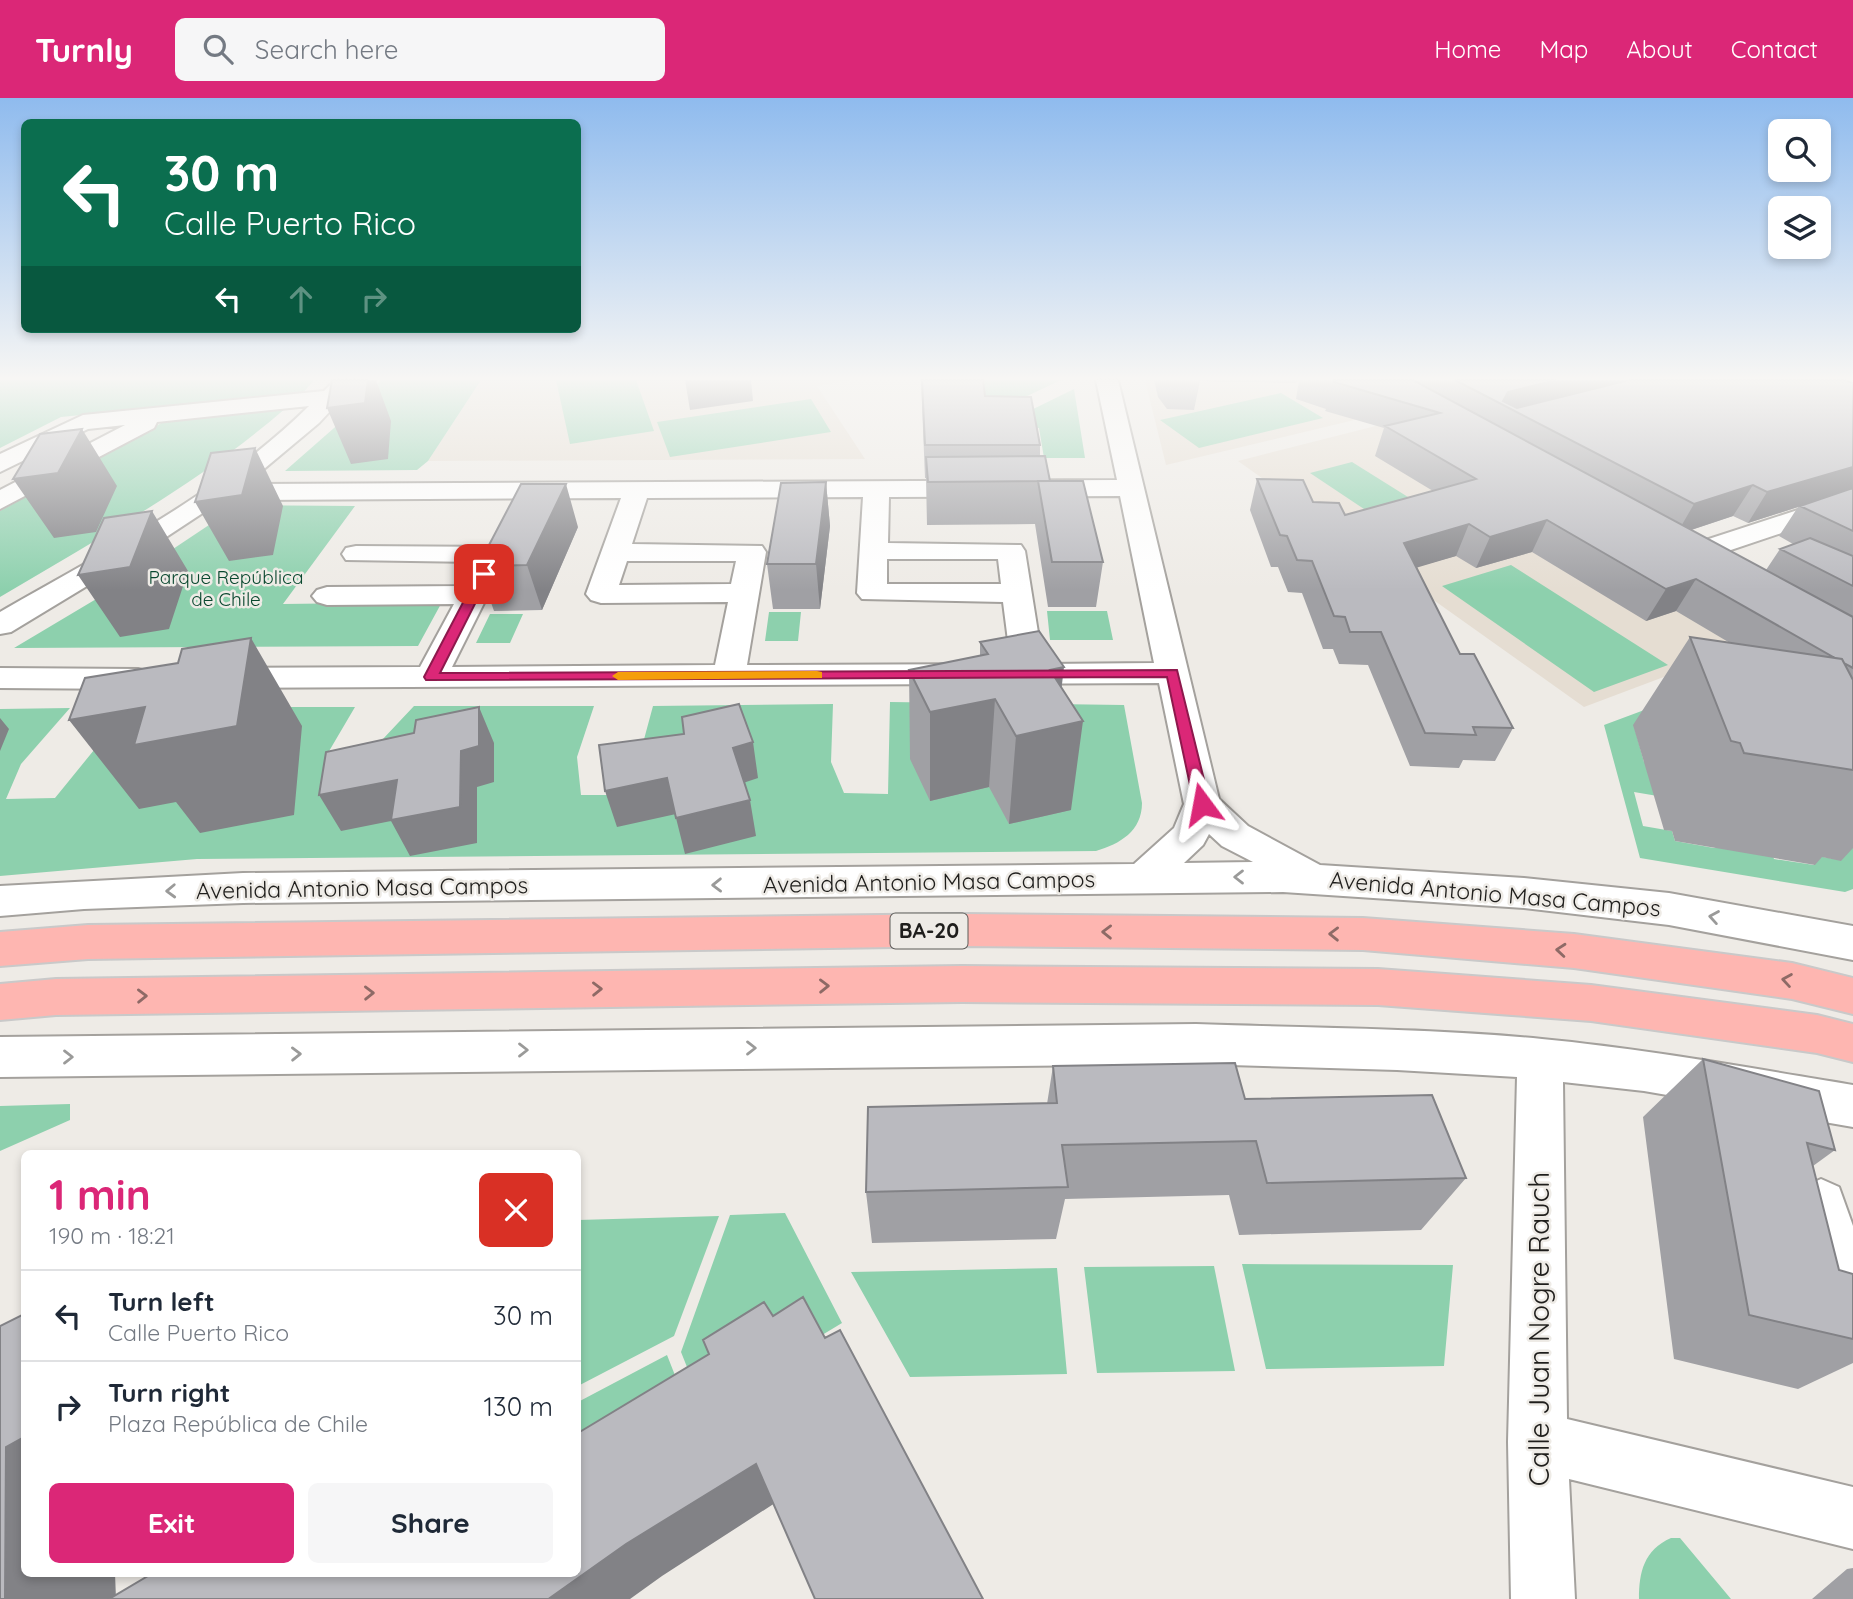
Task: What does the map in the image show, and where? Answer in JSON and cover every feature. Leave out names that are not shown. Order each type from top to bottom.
[{"type":"highway","name":"Avenida Antonio Masa Campos","points":[[0,949],[102,942],[962,930],[1363,934],[1574,951],[1793,981],[1853,996]]},
{"type":"highway","points":[[0,1002],[69,997],[962,984],[1378,987],[1591,1003],[1816,1034],[1853,1043]]},
{"type":"street","points":[[0,464],[28,450]]},
{"type":"street","points":[[0,501],[96,450]]},
{"type":"street","points":[[0,625],[221,488],[273,450]]},
{"type":"street","points":[[1123,450],[1202,804],[1235,836],[1259,851],[1318,879]]},
{"type":"street","points":[[221,488],[252,492],[1131,488]]},
{"type":"street","points":[[876,489],[872,593],[1017,593]]},
{"type":"street","points":[[637,490],[601,594],[744,593]]},
{"type":"street","points":[[399,491],[327,596],[473,595]]},
{"type":"street","points":[[1688,555],[1853,500]]},
{"type":"street","points":[[1819,511],[1853,527]]},
{"type":"street","points":[[1748,535],[1779,551]]},
{"type":"street","points":[[1664,542],[1712,569]]},
{"type":"street","points":[[873,551],[1011,551],[1028,674]]},
{"type":"street","points":[[616,553],[752,552],[729,676]]},
{"type":"street","points":[[356,554],[495,553],[431,677]]},
{"type":"street","points":[[0,678],[1173,673]]},
{"type":"street","points":[[1143,879],[1190,835],[1202,804]]},
{"type":"street","name":"Avenida Antonio Masa Campos","points":[[0,901],[84,894],[243,888],[1318,879],[1524,893],[1656,908],[1853,943]]},
{"type":"street","points":[[0,1058],[1196,1044],[1396,1050],[1540,1059],[1644,1071],[1853,1106]]},
{"type":"street","name":"Calle Juan Nogre Rauch","points":[[1540,1059],[1538,1442],[1543,1599]]},
{"type":"street","points":[[1791,1094],[1853,1320]]},
{"type":"street","points":[[1538,1442],[1853,1518]]},
{"type":"shaded area","points":[[435,450],[859,450],[865,459],[428,461]]},
{"type":"shaded area","points":[[1162,450],[1229,450],[1166,465]]},
{"type":"shaded area","points":[[1281,450],[1470,450],[1791,629],[1584,707],[1238,461]]},
{"type":"green space","points":[[112,450],[233,450],[184,485],[0,597],[0,511]]},
{"type":"green space","points":[[309,450],[435,450],[417,470],[285,471]]},
{"type":"green space","points":[[667,450],[715,450],[670,457]]},
{"type":"green space","points":[[1043,450],[1084,450],[1085,458],[1044,458]]},
{"type":"green space","points":[[1352,462],[1416,502],[1373,515],[1310,473]]},
{"type":"green space","name":"Parque República de Chile","points":[[239,505],[355,506],[283,604],[442,602],[418,646],[14,648],[113,589]]},
{"type":"green space","points":[[1511,565],[1668,665],[1594,692],[1442,586]]},
{"type":"green space","points":[[1047,611],[1107,611],[1113,640],[1050,640]]},
{"type":"green space","points":[[769,612],[801,612],[798,641],[765,641]]},
{"type":"green space","points":[[490,614],[523,614],[510,643],[476,643]]},
{"type":"green space","points":[[1714,684],[1853,779],[1853,889],[1845,892],[1640,858],[1604,725]],"holes":[[[1634,726],[1841,860],[1811,855],[1814,865],[1774,859],[1770,848],[1714,848],[1675,841],[1672,831],[1643,826],[1634,792],[1693,802],[1644,762]]]},
{"type":"green space","points":[[890,702],[1124,705],[1142,803],[1134,829],[1121,840],[1096,851],[197,859],[0,876],[0,709],[70,708],[21,764],[6,799],[55,798],[129,707],[355,707],[325,758],[320,796],[334,791],[414,706],[594,706],[577,757],[581,795],[629,795],[653,706],[833,704],[831,762],[844,793],[888,794]]},
{"type":"green space","points":[[70,1104],[70,1120],[0,1151],[0,1106]]},
{"type":"green space","points":[[785,1213],[842,1323],[703,1407],[681,1352],[730,1215]]},
{"type":"green space","points":[[719,1216],[674,1336],[581,1384],[581,1220]]},
{"type":"green space","points":[[1242,1264],[1453,1265],[1444,1366],[1266,1369]]},
{"type":"green space","points":[[1214,1266],[1235,1371],[1097,1373],[1084,1267]]},
{"type":"green space","points":[[1057,1268],[1067,1374],[910,1377],[851,1272]]},
{"type":"green space","points":[[667,1355],[695,1426],[581,1498],[581,1400]]},
{"type":"green space","points":[[1671,1538],[1680,1538],[1731,1599],[1639,1599],[1642,1571],[1649,1555]]},
{"type":"building","points":[[30,450],[71,450],[58,473],[13,479]]},
{"type":"building","points":[[254,450],[242,495],[195,502],[211,453]]},
{"type":"building","points":[[1426,450],[1543,450],[1853,617],[1853,668],[1842,659],[1835,658],[1696,579],[1666,589],[1547,520],[1490,537],[1469,524],[1404,543],[1460,654],[1474,654],[1513,728],[1473,727],[1476,735],[1425,733],[1381,632],[1350,632],[1345,617],[1334,616],[1312,561],[1297,560],[1287,536],[1280,535],[1257,479],[1303,480],[1313,502],[1339,503],[1345,515],[1476,479]]},
{"type":"building","points":[[1590,450],[1853,450],[1853,467],[1767,492],[1753,485],[1694,504]]},
{"type":"building","points":[[1045,456],[1050,481],[928,482],[926,457]]},
{"type":"building","points":[[1038,481],[1083,481],[1103,562],[1052,562]]},
{"type":"building","points":[[826,482],[816,564],[767,564],[781,483]]},
{"type":"building","points":[[521,484],[566,484],[527,565],[478,566]]},
{"type":"building","points":[[1853,488],[1853,531],[1800,506]]},
{"type":"building","points":[[152,511],[130,567],[78,575],[104,518]]},
{"type":"building","points":[[1810,538],[1853,556],[1853,586],[1780,549]]},
{"type":"building","points":[[1039,631],[1064,667],[1050,670],[1083,721],[1016,736],[995,699],[930,712],[909,670],[988,654],[980,642]]},
{"type":"building","points":[[1690,637],[1842,659],[1853,680],[1853,770],[1744,753],[1740,743],[1731,741]]},
{"type":"building","points":[[251,638],[237,726],[134,745],[145,707],[69,720],[85,678],[178,663],[182,649]]},
{"type":"building","points":[[739,704],[753,742],[733,748],[750,800],[676,818],[667,778],[605,791],[599,745],[684,734],[682,717]]},
{"type":"building","points":[[479,707],[479,746],[461,751],[460,807],[391,820],[397,780],[319,795],[326,752],[414,733],[416,720]]},
{"type":"building","points":[[1703,1059],[1819,1091],[1835,1150],[1807,1143],[1839,1270],[1853,1274],[1853,1339],[1749,1315]]},
{"type":"building","points":[[1235,1063],[1245,1099],[1432,1095],[1466,1178],[1267,1183],[1256,1141],[1062,1145],[1068,1187],[866,1192],[868,1107],[1057,1103],[1053,1066]]},
{"type":"building","points":[[803,1297],[825,1338],[840,1330],[983,1599],[815,1599],[756,1464],[626,1544],[581,1576],[581,1431],[709,1354],[703,1340],[764,1302],[773,1316]]},
{"type":"building","points":[[21,1316],[21,1439],[6,1447],[5,1599],[0,1599],[0,1326]]},
{"type":"building","points":[[146,1577],[580,1577],[551,1599],[109,1599]]},
{"type":"slow traffic","points":[[618,676],[817,675]]},
{"type":"route","points":[[484,574],[431,677],[1173,673],[1202,804]]}]
